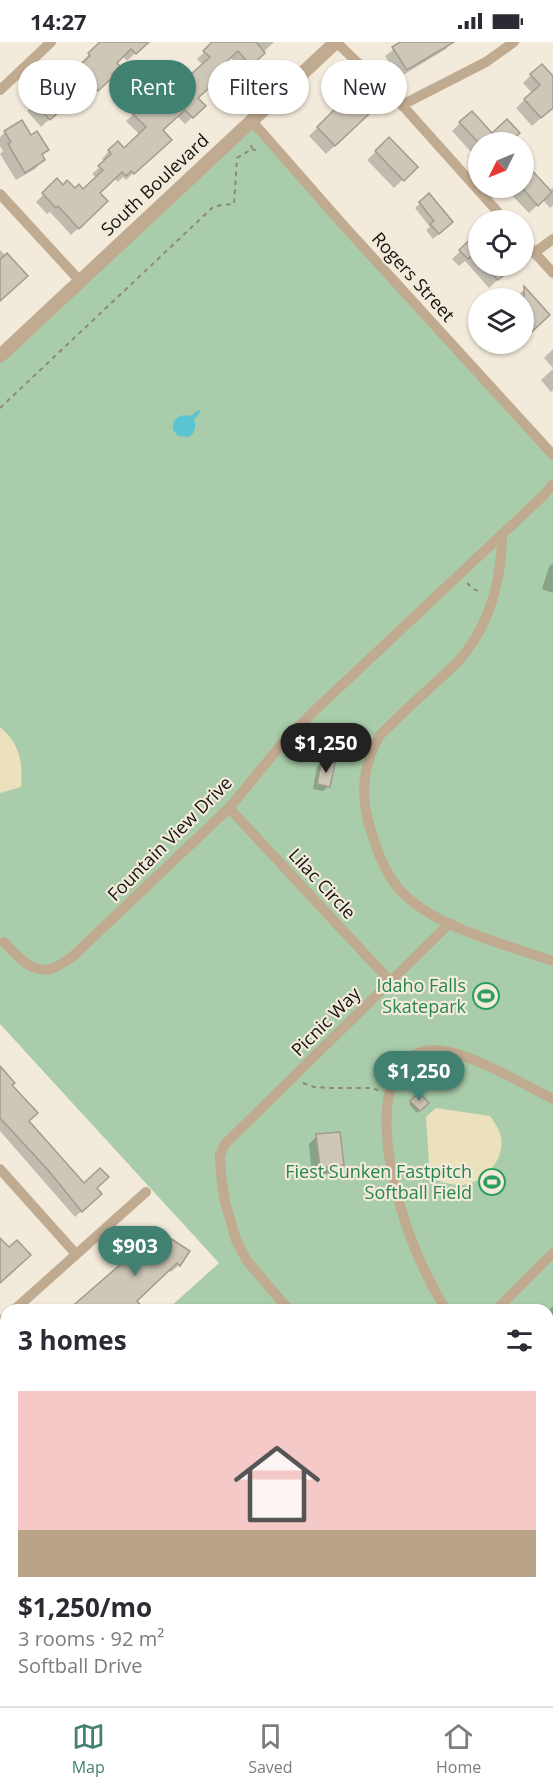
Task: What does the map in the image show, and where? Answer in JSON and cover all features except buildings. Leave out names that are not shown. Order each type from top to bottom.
[{"type":"street","points":[[0,90],[51,42]]},
{"type":"street","points":[[336,42],[355,60]]},
{"type":"street","name":"South Boulevard","points":[[0,356],[336,42]]},
{"type":"street","points":[[407,102],[486,62],[514,42]]},
{"type":"street","points":[[407,111],[496,210]]},
{"type":"street","name":"Rogers Street","points":[[251,120],[345,227],[553,455]]},
{"type":"street","points":[[0,194],[80,281]]},
{"type":"street","points":[[553,239],[534,253],[553,273]]},
{"type":"street","name":"Fountain View Drive","points":[[4,942],[19,959],[37,970],[52,969],[71,958],[229,808],[310,715],[460,575],[553,484]]},
{"type":"street","points":[[502,535],[502,560],[493,595],[476,637],[466,653],[380,735],[374,745],[364,777],[364,797],[378,853],[400,890],[414,903],[450,923],[553,961]]},
{"type":"street","name":"Lilac Circle","points":[[229,808],[391,981]]},
{"type":"street","name":"Picnic Way","points":[[284,1304],[247,1261],[237,1240],[225,1202],[220,1155],[225,1144],[450,923]]},
{"type":"street","points":[[442,1304],[411,1239],[399,1203],[386,1121],[388,1094],[392,1081],[403,1064],[417,1053],[434,1050],[451,1051],[500,1072],[553,1100]]},
{"type":"street","points":[[0,1169],[76,1254]]},
{"type":"street","points":[[21,1304],[146,1192]]},
{"type":"street","points":[[502,1304],[553,1253]]},
{"type":"path","points":[[0,408],[212,208],[234,204],[237,158],[251,147],[258,151]]},
{"type":"path","points":[[460,575],[473,589],[493,595]]},
{"type":"path","points":[[292,1079],[314,1087],[372,1088],[388,1094]]},
{"type":"green space","points":[[251,120],[553,455],[553,1304],[174,1304],[219,1263],[0,1024],[0,356]]},
{"type":"sand","points":[[0,727],[12,740],[19,754],[21,787],[0,793]]},
{"type":"sand","points":[[436,1108],[490,1116],[498,1129],[502,1145],[497,1160],[482,1178],[468,1184],[458,1185],[430,1178],[426,1117]]},
{"type":"water","points":[[198,410],[201,411],[194,420],[194,432],[188,437],[178,436],[173,430],[175,420],[183,415],[191,416]]},
{"type":"place","name":"Idaho Falls Skatepark","points":[[486,996]]},
{"type":"place","name":"Fiest Sunken Fastpitch Softball Field","points":[[492,1182]]}]
